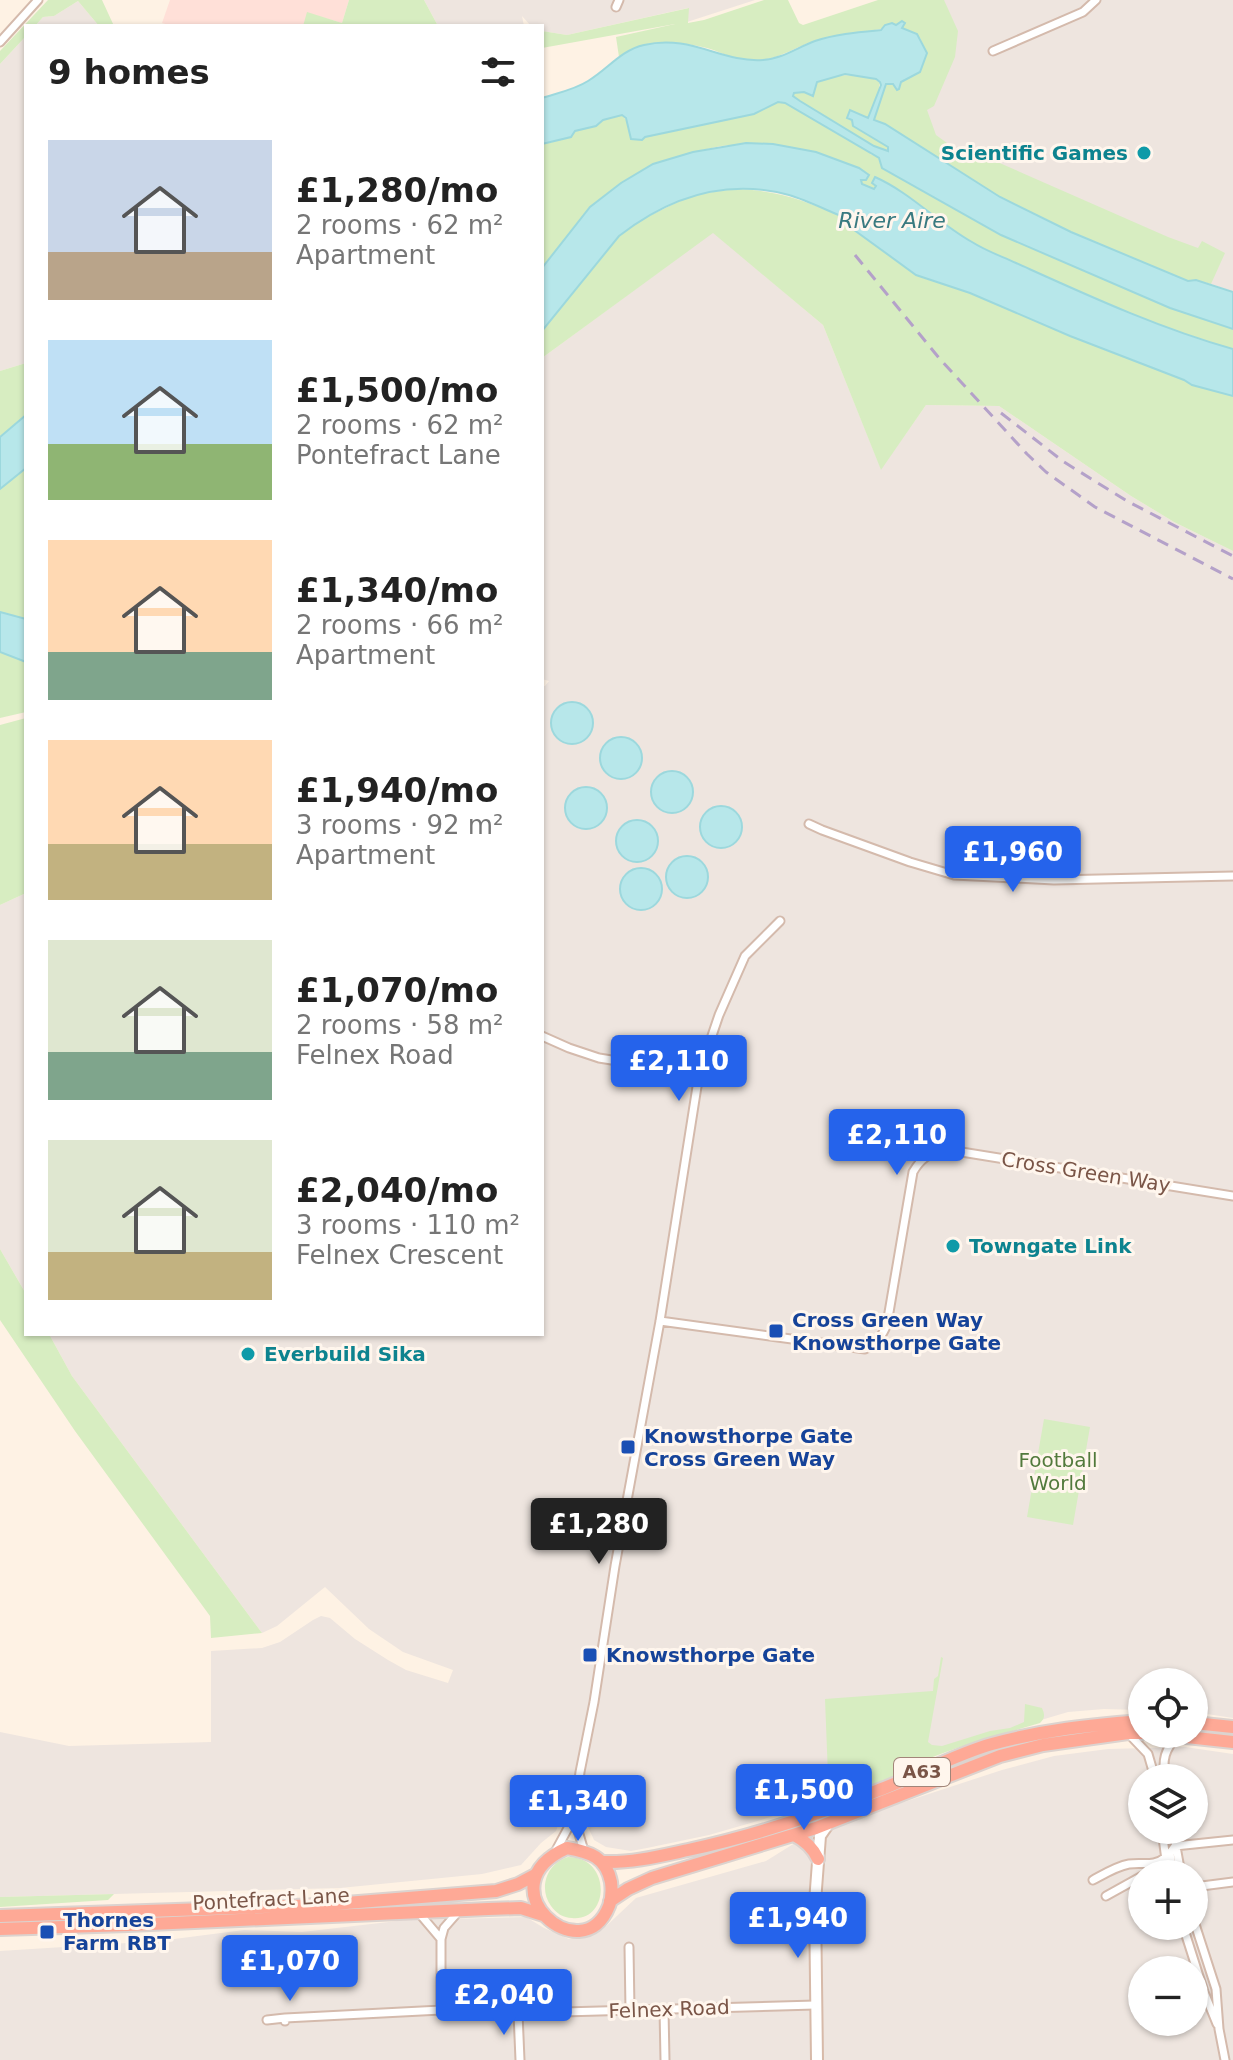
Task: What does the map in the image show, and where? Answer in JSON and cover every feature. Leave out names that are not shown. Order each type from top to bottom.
[{"type":"highway","name":"A63","points":[[604,1862],[621,1863],[708,1846],[789,1823],[989,1745],[1053,1725],[1128,1722]]},
{"type":"highway","points":[[1208,1724],[1233,1727]]},
{"type":"highway","name":"A63","points":[[543,1915],[558,1927],[580,1931],[592,1927],[601,1919],[610,1901],[652,1878],[829,1823],[1000,1756],[1043,1745],[1128,1733]]},
{"type":"highway","points":[[1208,1739],[1233,1742]]},
{"type":"highway","points":[[818,1792],[831,1803],[840,1805]]},
{"type":"highway","points":[[794,1835],[815,1852],[818,1859]]},
{"type":"highway","points":[[543,1915],[535,1895],[535,1875],[540,1865],[567,1848],[594,1854],[604,1862],[612,1889],[610,1901]]},
{"type":"highway","name":"Pontefract Lane","points":[[0,1916],[321,1905],[496,1891],[535,1875]]},
{"type":"highway","name":"Pontefract Lane","points":[[0,1929],[521,1908],[543,1915]]},
{"type":"street","points":[[0,42],[38,0]]},
{"type":"street","points":[[993,51],[1083,12],[1096,0]]},
{"type":"street","points":[[809,824],[954,875],[1054,880],[1233,876]]},
{"type":"street","points":[[554,1854],[574,1817],[615,1566],[660,1321],[699,1074],[719,1015],[745,956],[780,921]]},
{"type":"street","points":[[544,1037],[599,1058],[699,1074]]},
{"type":"street","name":"Cross Green Way","points":[[660,1321],[865,1349],[875,1343],[883,1337],[887,1324],[913,1172],[919,1161],[943,1149],[1233,1196]]},
{"type":"street","points":[[574,1817],[584,1851]]},
{"type":"street","points":[[817,2060],[815,1902],[820,1836],[829,1823]]},
{"type":"street","points":[[1171,1860],[1170,1853],[1175,1846],[1233,1840]]},
{"type":"street","points":[[1164,1844],[1166,1860]]},
{"type":"street","points":[[1175,1846],[1178,1860]]},
{"type":"street","points":[[1093,1880],[1131,1863],[1146,1865],[1166,1857]]},
{"type":"street","points":[[1208,1885],[1233,1882]]},
{"type":"street","points":[[1106,1896],[1128,1884]]},
{"type":"street","points":[[441,2010],[441,1939],[444,1928],[459,1910]]},
{"type":"street","points":[[418,1912],[441,1939]]},
{"type":"street","points":[[1200,1940],[1217,1994],[1219,2029]]},
{"type":"street","points":[[629,1947],[630,2010]]},
{"type":"street","points":[[1208,1997],[1217,1994]]},
{"type":"street","points":[[1208,2003],[1228,2056]]},
{"type":"street","name":"Felnex Road","points":[[267,2020],[441,2010],[451,2015],[815,2005]]},
{"type":"street","points":[[664,2009],[665,2060]]},
{"type":"street","points":[[518,2013],[520,2060]]},
{"type":"shaded area","points":[[170,0],[349,0],[342,23],[308,13],[304,24],[162,23]]},
{"type":"shaded area","points":[[424,0],[755,0],[687,22],[688,8],[567,35],[544,31],[544,24],[529,24],[522,16],[524,24],[437,24]]},
{"type":"shaded area","points":[[944,0],[1233,0],[1233,292],[1071,232],[1000,197],[903,135]]},
{"type":"shaded area","points":[[78,1],[97,24],[37,24],[43,17],[54,16]]},
{"type":"shaded area","points":[[24,38],[24,364],[0,371],[0,64]]},
{"type":"shaded area","points":[[713,232],[823,325],[881,469],[926,405],[999,406],[1131,496],[1174,522],[1233,551],[1233,1718],[1208,1714],[1208,1668],[1128,1668],[1128,1710],[1068,1712],[938,1751],[840,1793],[761,1820],[647,1848],[631,1851],[606,1847],[594,1840],[588,1827],[559,1823],[556,1831],[521,1865],[482,1874],[340,1888],[0,1897],[0,1732],[69,1746],[211,1742],[211,1651],[262,1648],[280,1642],[321,1616],[330,1618],[355,1639],[406,1670],[448,1683],[453,1670],[403,1652],[369,1629],[325,1587],[277,1626],[262,1633],[72,1376],[50,1336],[544,1336],[544,686],[549,681],[544,680],[544,357]]},
{"type":"shaded area","points":[[24,894],[24,1291],[0,1249],[0,905]]},
{"type":"shaded area","points":[[1146,1748],[1192,1748],[1233,1754],[1233,2060],[0,2060],[0,1951],[159,1941],[244,1930],[302,1932],[406,1920],[526,1917],[569,1939],[602,1930],[636,1898],[766,1861],[803,1838],[1002,1770],[1054,1756]]},
{"type":"green space","points":[[48,0],[102,0],[113,24],[97,24],[78,1],[54,16],[43,17],[37,24],[25,24]]},
{"type":"green space","points":[[349,0],[424,0],[437,24],[304,24],[307,12],[342,23]]},
{"type":"green space","points":[[764,0],[788,0],[799,23],[803,25],[878,0],[944,0],[958,31],[955,57],[934,106],[927,110],[936,135],[958,151],[986,153],[995,161],[1168,237],[1198,248],[1202,241],[1225,253],[1211,284],[1188,281],[1071,232],[1000,197],[878,121],[864,117],[852,120],[889,148],[886,152],[874,147],[870,154],[879,158],[883,168],[1001,235],[1170,308],[1233,329],[1233,349],[1165,328],[1057,283],[970,242],[921,206],[876,186],[872,189],[862,184],[861,180],[864,179],[859,168],[816,152],[758,143],[721,146],[653,164],[590,207],[544,265],[544,144],[571,137],[575,131],[622,115],[642,140],[754,114],[778,102],[800,102],[794,97],[794,92],[831,77],[866,77],[880,82],[879,88],[886,83],[899,84],[920,72],[927,53],[920,38],[896,25],[817,40],[781,55],[754,60],[673,42],[640,46],[619,57],[616,37],[675,24],[544,48],[544,31],[567,35],[689,8],[688,23]]},
{"type":"green space","points":[[24,26],[24,38],[0,64],[0,51]]},
{"type":"green space","points":[[734,189],[764,191],[814,205],[842,216],[840,219],[916,275],[970,293],[1192,385],[1233,396],[1233,551],[1174,522],[1131,496],[999,406],[926,405],[881,470],[823,325],[713,233],[544,357],[544,329],[619,236],[635,223],[692,195]]},
{"type":"green space","points":[[24,364],[24,417],[0,437],[0,371]]},
{"type":"green space","points":[[24,470],[24,618],[0,612],[0,489]]},
{"type":"green space","points":[[0,652],[24,661],[24,712],[0,718]]},
{"type":"green space","points":[[24,719],[24,894],[0,905],[0,725]]},
{"type":"green space","points":[[0,1249],[24,1291],[24,1336],[50,1336],[72,1376],[262,1633],[211,1638],[210,1616],[75,1431],[0,1320]]},
{"type":"green space","name":"Football World","points":[[1044,1419],[1090,1427],[1073,1525],[1027,1517]]},
{"type":"green space","points":[[941,1657],[928,1742],[932,1745],[942,1746],[1024,1722],[1025,1704],[1042,1708],[1043,1720],[935,1756],[855,1793],[841,1795],[835,1792],[828,1776],[825,1699],[933,1691]]},
{"type":"green space","points":[[568,1857],[582,1860],[593,1867],[599,1877],[599,1900],[594,1910],[585,1917],[572,1918],[557,1913],[545,1892],[550,1870]]},
{"type":"green space","points":[[114,1894],[108,1900],[0,1907],[0,1897]]},
{"type":"water","points":[[892,23],[905,23],[902,28],[917,34],[927,53],[920,72],[901,82],[899,89],[893,84],[886,84],[874,120],[1000,197],[1071,232],[1188,281],[1196,280],[1233,292],[1233,329],[1170,308],[1001,235],[882,168],[879,158],[785,103],[778,102],[754,114],[642,140],[631,139],[626,118],[622,115],[575,131],[571,137],[544,144],[544,97],[583,84],[621,56],[644,45],[677,43],[748,60],[763,60],[823,39],[881,30]],"holes":[[[845,74],[880,82],[868,118],[850,110],[847,118],[852,120],[853,126],[888,147],[888,151],[874,146],[793,96],[794,93],[804,92],[813,96],[817,82]]]},
{"type":"water","name":"River Aire","points":[[746,143],[773,144],[816,152],[859,168],[869,175],[866,180],[861,180],[862,184],[874,189],[876,186],[872,183],[875,177],[988,251],[1123,310],[1233,349],[1233,396],[1192,385],[970,293],[916,275],[839,219],[841,216],[795,197],[766,190],[721,190],[699,194],[638,222],[619,236],[544,329],[544,265],[590,207],[653,164],[693,152]]},
{"type":"water","points":[[24,417],[24,470],[0,489],[0,437]]},
{"type":"water","points":[[0,612],[24,618],[24,661],[0,652]]},
{"type":"water","points":[[572,702],[587,708],[593,723],[587,738],[572,744],[557,738],[551,723],[557,708]]},
{"type":"water","points":[[621,737],[636,743],[642,758],[636,773],[621,779],[606,773],[600,758],[606,743]]},
{"type":"water","points":[[672,771],[687,777],[693,792],[687,807],[672,813],[657,807],[651,792],[657,777]]},
{"type":"water","points":[[586,787],[601,793],[607,808],[601,823],[586,829],[571,823],[565,808],[571,793]]},
{"type":"water","points":[[721,806],[736,812],[742,827],[736,842],[721,848],[706,842],[700,827],[706,812]]},
{"type":"water","points":[[637,820],[652,826],[658,841],[652,856],[637,862],[622,856],[616,841],[622,826]]},
{"type":"water","points":[[687,856],[702,862],[708,877],[702,892],[687,898],[672,892],[666,877],[672,862]]},
{"type":"water","points":[[641,868],[656,874],[662,889],[656,904],[641,910],[626,904],[620,889],[626,874]]},
{"type":"railway","points":[[855,255],[939,358],[1046,472],[1095,507],[1233,579]]},
{"type":"railway","points":[[1001,413],[1064,462],[1127,501],[1233,556]]},
{"type":"place","name":"Scientific Games","points":[[1144,153]]},
{"type":"place","name":"Towngate Link","points":[[953,1246]]},
{"type":"place","name":"Cross Green Way Knowsthorpe Gate","points":[[776,1331]]},
{"type":"place","name":"Everbuild Sika","points":[[248,1354]]},
{"type":"place","name":"Knowsthorpe Gate Cross Green Way","points":[[628,1447]]},
{"type":"place","name":"Knowsthorpe Gate","points":[[590,1655]]},
{"type":"place","name":"Thornes Farm RBT","points":[[47,1932]]}]
